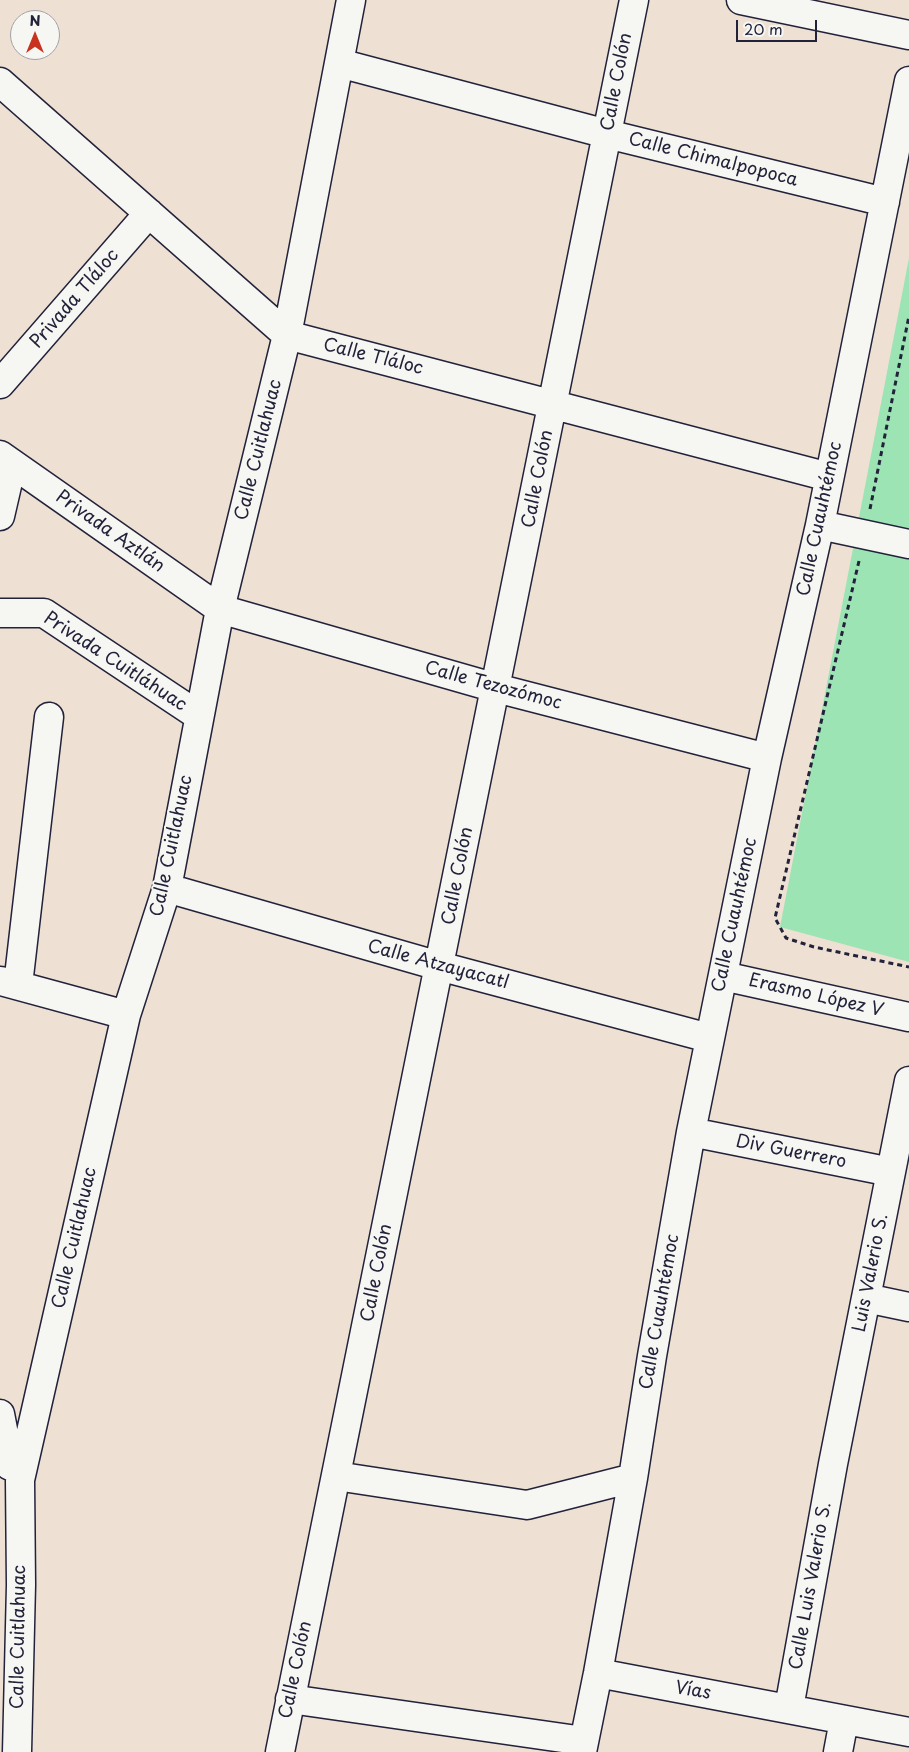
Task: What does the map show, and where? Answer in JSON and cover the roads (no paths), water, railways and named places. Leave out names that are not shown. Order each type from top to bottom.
[{"type":"street","name":"Calle Cuitlahuac","points":[[17,1752],[21,1585],[10,1468],[126,1015],[167,888],[220,609],[287,335],[351,0]]},
{"type":"street","name":"Calle Colón","points":[[280,1752],[634,0]]},
{"type":"street","points":[[741,0],[909,36]]},
{"type":"street","name":"Calle Chimalpopoca","points":[[338,63],[607,134],[885,202]]},
{"type":"street","name":"Calle Cuauhtémoc","points":[[583,1746],[633,1478],[652,1356],[709,1038],[767,758],[820,525],[909,81]]},
{"type":"street","name":"Calle Tláloc","points":[[0,82],[287,335],[829,477]]},
{"type":"street","name":"Privada Tláloc","points":[[0,384],[149,213]]},
{"type":"street","points":[[0,516],[6,460]]},
{"type":"street","name":"Privada Aztlán","points":[[6,460],[220,609]]},
{"type":"street","points":[[820,525],[909,544]]},
{"type":"street","name":"Calle Tezozómoc","points":[[220,609],[496,688],[767,758]]},
{"type":"street","name":"Privada Cuitláhuac","points":[[0,614],[44,613],[199,716]]},
{"type":"street","points":[[49,717],[9,983],[126,1015]]},
{"type":"street","name":"Calle Atzayacatl","points":[[167,888],[439,966],[709,1038]]},
{"type":"street","name":"Erasmo López V","points":[[722,976],[909,1017]]},
{"type":"street","name":"Luis Valerio S.","points":[[833,1464],[909,1081]]},
{"type":"street","name":"Div Guerrero","points":[[691,1132],[891,1172]]},
{"type":"street","points":[[866,1298],[909,1307]]},
{"type":"street","points":[[0,1414],[10,1468]]},
{"type":"street","name":"Calle Luis Valerio S.","points":[[788,1708],[833,1464]]},
{"type":"street","points":[[336,1476],[527,1505],[633,1478]]},
{"type":"street","name":"Vías","points":[[598,1673],[909,1732]]},
{"type":"street","points":[[290,1699],[583,1746]]},
{"type":"street","points":[[838,1752],[844,1720]]}]
